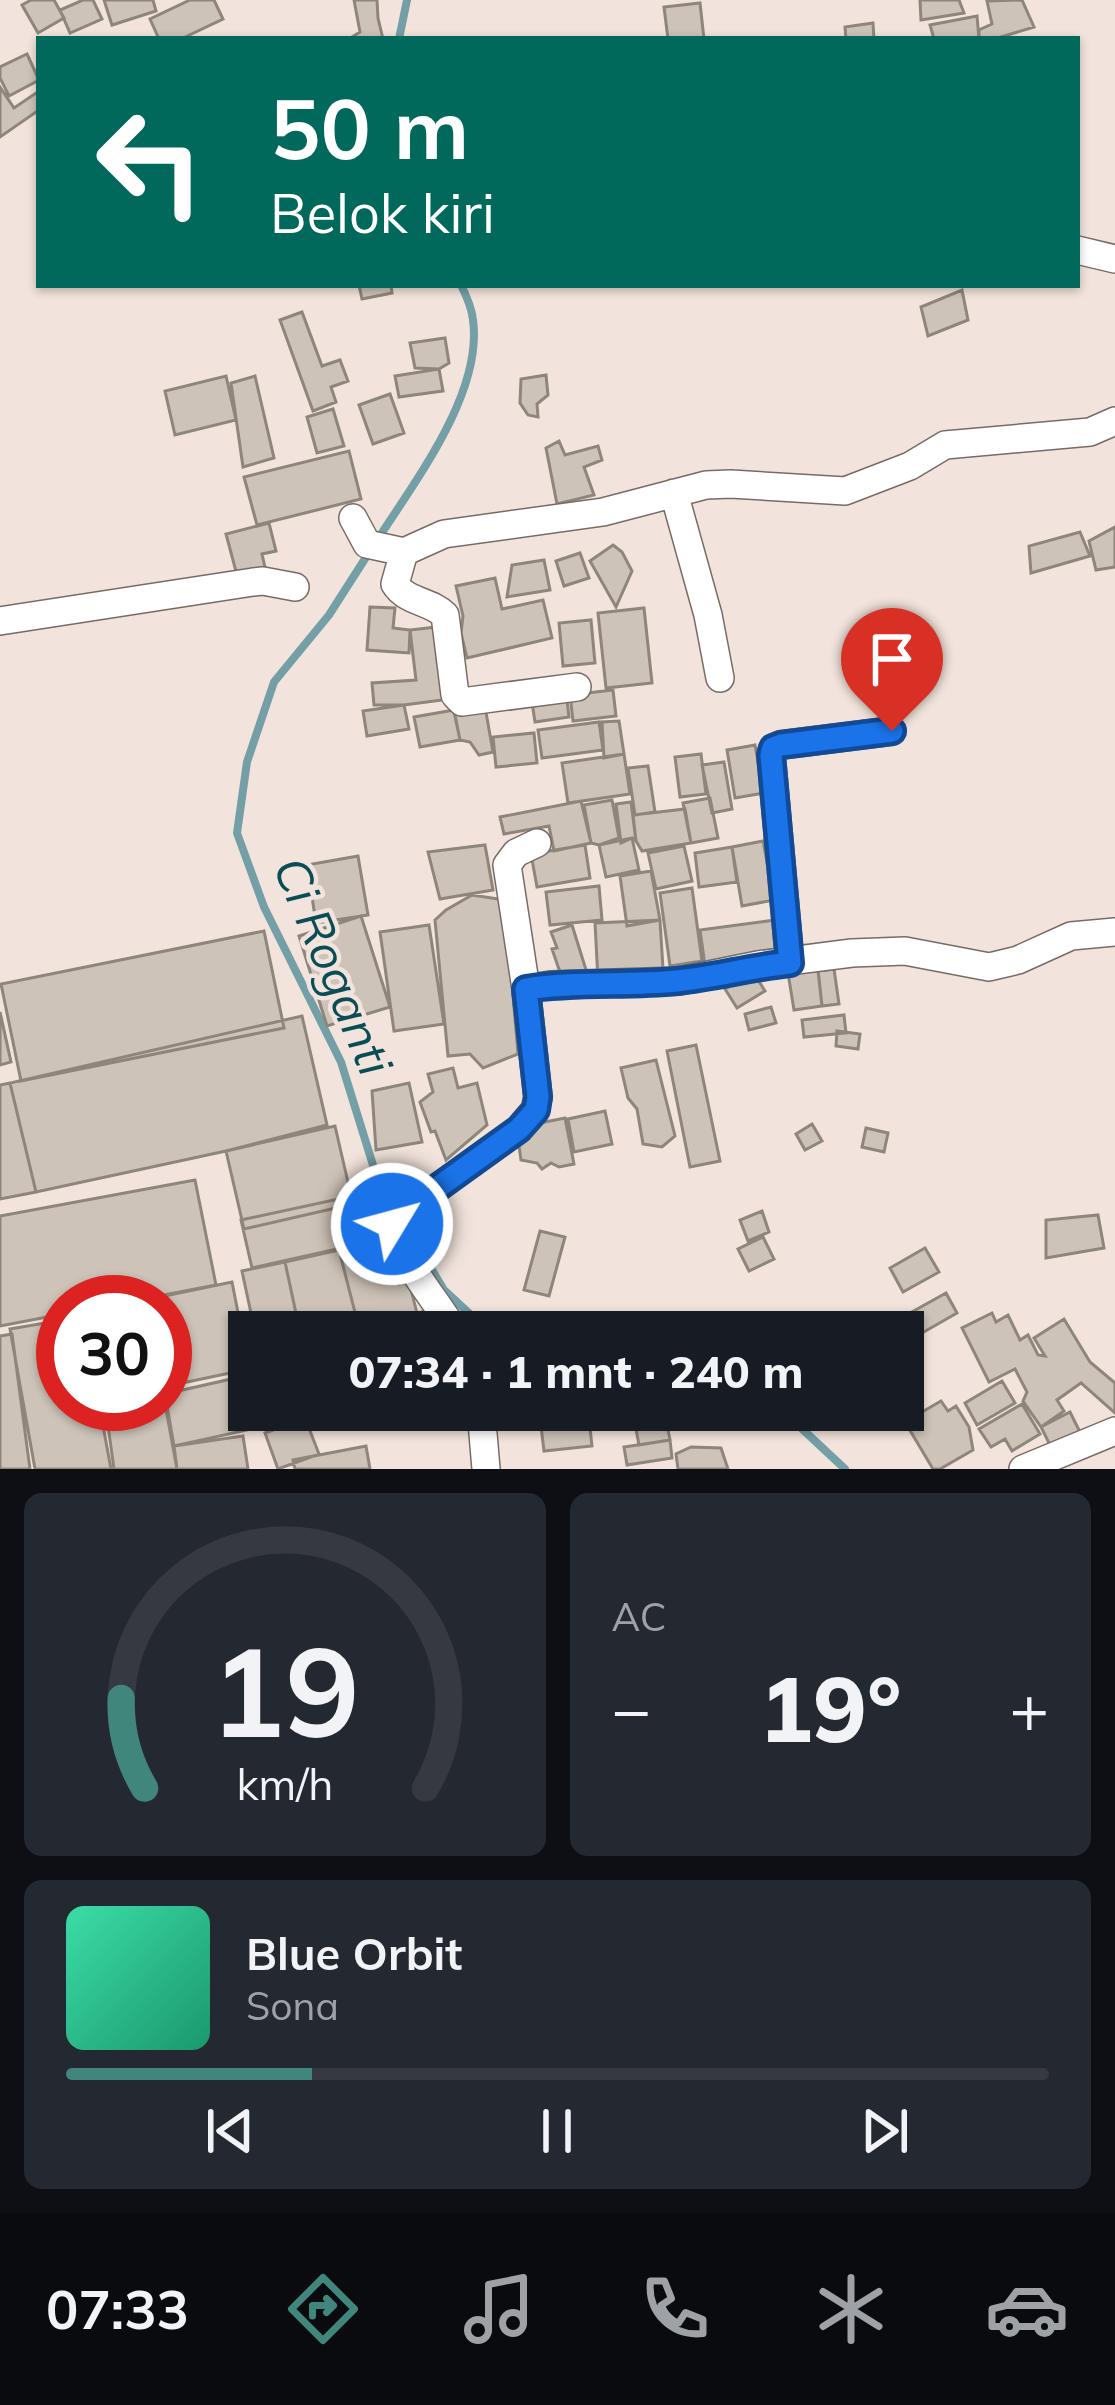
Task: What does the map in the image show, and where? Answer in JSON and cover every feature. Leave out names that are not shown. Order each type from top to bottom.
[{"type":"street","points":[[1080,251],[1115,259]]},
{"type":"street","points":[[386,549],[444,534],[603,512],[706,484],[845,491],[910,466],[945,445],[1090,432],[1115,421]]},
{"type":"street","points":[[674,493],[720,678]]},
{"type":"street","points":[[353,518],[386,549],[401,593],[446,615],[458,700],[577,687]]},
{"type":"street","points":[[0,621],[253,582],[296,587]]},
{"type":"street","points":[[790,963],[773,748],[892,731]]},
{"type":"street","points":[[442,1311],[393,1231],[402,1213],[476,1162],[531,1117],[538,1104],[507,866],[516,853],[537,843]]},
{"type":"street","points":[[526,989],[679,981],[852,953],[905,951],[989,967],[1071,936],[1115,932]]},
{"type":"street","points":[[531,1117],[565,1110]]},
{"type":"street","points":[[483,1431],[486,1469]]},
{"type":"street","points":[[1023,1469],[1115,1431]]},
{"type":"building","points":[[54,0],[64,18],[38,33],[22,5]]},
{"type":"building","points":[[93,0],[102,19],[70,33],[60,10]]},
{"type":"building","points":[[104,0],[153,0],[156,11],[112,25]]},
{"type":"building","points":[[190,0],[214,0],[223,19],[187,36],[158,36],[150,19]]},
{"type":"building","points":[[354,0],[377,0],[382,36],[354,36],[360,32]]},
{"type":"building","points":[[920,0],[959,0],[964,13],[921,20]]},
{"type":"building","points":[[1022,0],[1034,27],[1004,36],[979,36],[979,30],[992,24],[987,1]]},
{"type":"building","points":[[700,3],[704,36],[668,36],[664,7]]},
{"type":"building","points":[[977,16],[979,36],[933,36],[930,25]]},
{"type":"building","points":[[873,23],[874,36],[846,36],[845,27]]},
{"type":"building","points":[[27,54],[36,82],[9,96],[0,67]]},
{"type":"building","points":[[0,87],[14,108],[36,93],[36,112],[0,137]]},
{"type":"building","points":[[360,288],[391,288],[392,293],[362,299]]},
{"type":"building","points":[[962,290],[968,320],[928,336],[921,307]]},
{"type":"building","points":[[302,312],[322,366],[340,360],[348,381],[331,387],[336,402],[313,411],[280,320]]},
{"type":"building","points":[[445,338],[449,363],[439,369],[415,368],[410,343]]},
{"type":"building","points":[[439,369],[443,391],[399,397],[395,376]]},
{"type":"building","points":[[546,375],[548,395],[537,404],[538,417],[528,415],[520,403],[521,379]]},
{"type":"building","points":[[226,376],[236,420],[175,435],[165,391]]},
{"type":"building","points":[[255,376],[274,458],[243,467],[231,383]]},
{"type":"building","points":[[390,394],[404,433],[373,444],[359,405]]},
{"type":"building","points":[[333,409],[344,446],[317,453],[307,417]]},
{"type":"building","points":[[559,441],[565,455],[598,446],[602,460],[584,467],[594,495],[557,504],[546,448]]},
{"type":"building","points":[[349,451],[361,499],[257,525],[244,477]]},
{"type":"building","points":[[269,523],[276,551],[262,554],[266,572],[238,579],[226,534]]},
{"type":"building","points":[[1115,527],[1115,567],[1096,570],[1089,541]]},
{"type":"building","points":[[1080,532],[1090,556],[1031,573],[1029,546]]},
{"type":"building","points":[[613,545],[632,571],[616,607],[590,561]]},
{"type":"building","points":[[580,553],[589,578],[564,586],[556,561]]},
{"type":"building","points":[[544,560],[550,590],[507,597],[512,565]]},
{"type":"building","points":[[495,578],[502,609],[543,600],[552,638],[467,658],[456,586]]},
{"type":"building","points":[[370,607],[395,608],[393,628],[410,630],[409,653],[367,650]]},
{"type":"building","points":[[644,608],[652,683],[606,688],[598,613]]},
{"type":"building","points":[[591,620],[595,663],[563,666],[559,623]]},
{"type":"building","points":[[445,626],[450,699],[374,705],[372,683],[416,680],[410,630]]},
{"type":"building","points":[[613,690],[616,716],[573,721],[570,695]]},
{"type":"building","points":[[566,692],[569,717],[535,722],[531,696]]},
{"type":"building","points":[[484,701],[493,752],[479,755],[470,742],[460,740],[453,707]]},
{"type":"building","points":[[404,705],[409,729],[367,736],[363,711]]},
{"type":"building","points":[[454,710],[460,740],[420,747],[414,717]]},
{"type":"building","points":[[619,721],[624,754],[604,758],[602,722]]},
{"type":"building","points":[[599,722],[603,750],[542,758],[538,730]]},
{"type":"building","points":[[534,733],[537,763],[496,767],[493,737]]},
{"type":"building","points":[[755,745],[764,793],[735,798],[727,750]]},
{"type":"building","points":[[624,754],[630,794],[568,803],[562,763]]},
{"type":"building","points":[[701,754],[706,794],[680,797],[675,757]]},
{"type":"building","points":[[724,762],[732,809],[712,813],[702,765]]},
{"type":"building","points":[[648,766],[655,812],[635,815],[628,768]]},
{"type":"building","points":[[710,798],[718,838],[691,843],[683,803]]},
{"type":"building","points":[[612,800],[619,838],[591,843],[584,805]]},
{"type":"building","points":[[581,801],[591,843],[554,851],[549,826],[504,834],[500,817]]},
{"type":"building","points":[[631,802],[636,841],[621,843],[616,804]]},
{"type":"building","points":[[685,809],[691,843],[642,851],[633,815]]},
{"type":"building","points":[[632,838],[639,870],[606,877],[599,845]]},
{"type":"building","points":[[763,841],[774,900],[742,906],[732,847]]},
{"type":"building","points":[[485,845],[493,890],[440,899],[428,852]]},
{"type":"building","points":[[585,845],[590,878],[537,887],[531,854]]},
{"type":"building","points":[[684,846],[692,881],[656,889],[648,853]]},
{"type":"building","points":[[732,847],[737,882],[699,887],[695,853]]},
{"type":"building","points":[[358,856],[368,915],[316,923],[307,865]]},
{"type":"building","points":[[651,871],[660,920],[627,926],[620,876]]},
{"type":"building","points":[[599,886],[602,920],[550,925],[546,892]]},
{"type":"building","points":[[692,888],[702,961],[670,966],[660,893]]},
{"type":"building","points":[[472,895],[505,900],[518,1054],[483,1068],[470,1054],[448,1056],[435,920]]},
{"type":"building","points":[[361,916],[390,1007],[327,1026],[299,936]]},
{"type":"building","points":[[660,920],[663,969],[598,980],[595,923]]},
{"type":"building","points":[[775,920],[781,963],[706,973],[700,930]]},
{"type":"building","points":[[429,925],[444,1024],[394,1031],[380,932]]},
{"type":"building","points":[[572,925],[587,973],[563,981],[551,932]]},
{"type":"building","points":[[264,931],[284,1028],[21,1081],[1,984]]},
{"type":"building","points":[[818,969],[822,1006],[794,1010],[788,973]]},
{"type":"building","points":[[834,969],[839,1004],[822,1006],[818,971]]},
{"type":"building","points":[[753,972],[765,991],[737,1008],[725,989]]},
{"type":"building","points":[[771,1007],[776,1023],[749,1030],[745,1014]]},
{"type":"building","points":[[0,1012],[11,1062],[0,1065]]},
{"type":"building","points":[[844,1015],[846,1033],[804,1037],[802,1020]]},
{"type":"building","points":[[302,1016],[327,1125],[36,1192],[10,1083]]},
{"type":"building","points":[[837,1031],[860,1034],[858,1049],[836,1046]]},
{"type":"building","points":[[696,1045],[720,1161],[690,1167],[667,1051]]},
{"type":"building","points":[[656,1060],[675,1136],[662,1147],[643,1144],[637,1109],[628,1098],[621,1068]]},
{"type":"building","points":[[453,1068],[458,1088],[477,1083],[487,1125],[446,1160],[420,1102],[433,1092],[428,1074]]},
{"type":"building","points":[[10,1083],[36,1192],[0,1199],[0,1085]]},
{"type":"building","points":[[409,1083],[422,1142],[376,1150],[372,1091]]},
{"type":"building","points":[[605,1111],[612,1144],[574,1152],[568,1119]]},
{"type":"building","points":[[565,1118],[574,1164],[559,1167],[551,1163],[542,1169],[521,1160],[519,1146],[528,1139],[525,1126]]},
{"type":"building","points":[[812,1124],[822,1141],[805,1150],[796,1134]]},
{"type":"building","points":[[335,1126],[353,1204],[244,1229],[226,1151]]},
{"type":"building","points":[[866,1128],[888,1133],[884,1152],[862,1147]]},
{"type":"building","points":[[195,1180],[216,1285],[192,1290],[192,1275],[36,1275],[36,1319],[0,1326],[0,1216]]},
{"type":"building","points":[[357,1195],[368,1242],[252,1268],[241,1220]]},
{"type":"building","points":[[762,1211],[769,1232],[748,1241],[740,1220]]},
{"type":"building","points":[[1098,1215],[1104,1248],[1046,1258],[1046,1220]]},
{"type":"building","points":[[540,1231],[565,1237],[549,1296],[524,1290]]},
{"type":"building","points":[[763,1237],[774,1259],[749,1271],[738,1249]]},
{"type":"building","points":[[381,1239],[386,1254],[391,1253],[399,1284],[409,1282],[416,1311],[355,1311],[339,1250]]},
{"type":"building","points":[[925,1248],[939,1272],[903,1292],[890,1268]]},
{"type":"building","points":[[339,1250],[355,1311],[296,1311],[285,1262]]},
{"type":"building","points":[[285,1262],[296,1311],[251,1311],[242,1271]]},
{"type":"building","points":[[232,1282],[238,1311],[228,1311],[228,1373],[192,1381],[192,1290]]},
{"type":"building","points":[[946,1293],[957,1313],[924,1332],[924,1311],[914,1311]]},
{"type":"building","points":[[992,1313],[996,1322],[1008,1315],[1020,1340],[1028,1335],[1038,1355],[1045,1356],[1034,1338],[1064,1319],[1090,1362],[1115,1383],[1115,1413],[1081,1383],[1057,1400],[1064,1411],[1041,1427],[1023,1401],[1027,1392],[1015,1369],[989,1382],[962,1328]]},
{"type":"building","points":[[36,1325],[36,1431],[104,1431],[111,1469],[35,1469],[10,1329]]},
{"type":"building","points":[[12,1334],[30,1469],[0,1469],[0,1336]]},
{"type":"building","points":[[228,1380],[228,1431],[242,1431],[174,1446],[171,1431],[192,1431],[192,1388]]},
{"type":"building","points":[[1002,1381],[1015,1403],[977,1425],[965,1403]]},
{"type":"building","points":[[941,1401],[948,1411],[956,1406],[969,1427],[973,1450],[933,1469],[910,1431],[924,1431],[924,1411]]},
{"type":"building","points":[[1022,1404],[1040,1434],[1012,1451],[1005,1439],[991,1447],[979,1429]]},
{"type":"building","points":[[1070,1412],[1081,1434],[1052,1449],[1041,1427]]},
{"type":"building","points":[[109,1431],[170,1431],[177,1469],[114,1469]]},
{"type":"building","points":[[310,1431],[319,1454],[278,1469],[265,1433]]},
{"type":"building","points":[[542,1431],[590,1431],[592,1446],[544,1451]]},
{"type":"building","points":[[636,1431],[668,1431],[670,1440],[639,1445]]},
{"type":"building","points":[[243,1436],[248,1469],[177,1469],[174,1446]]},
{"type":"building","points":[[670,1440],[672,1458],[627,1465],[624,1447]]},
{"type":"building","points":[[366,1446],[370,1469],[295,1469],[293,1460]]},
{"type":"building","points":[[691,1447],[721,1448],[728,1469],[678,1469],[676,1454]]},
{"type":"waterway","name":"Ci Roganti","points":[[400,36],[407,0]]},
{"type":"waterway","name":"Ci Roganti","points":[[378,539],[443,435],[468,377],[473,320],[462,288]]},
{"type":"waterway","name":"Ci Roganti","points":[[370,551],[329,615],[274,682],[247,762],[237,833],[264,907],[341,1062],[377,1178],[396,1210]]},
{"type":"waterway","name":"Ci Roganti","points":[[407,1228],[444,1290],[467,1311]]},
{"type":"waterway","name":"Ci Roganti","points":[[804,1431],[845,1469]]},
{"type":"route","points":[[392,1224],[519,1129],[536,1110],[526,989],[679,981],[790,963],[773,748],[892,731]]}]
